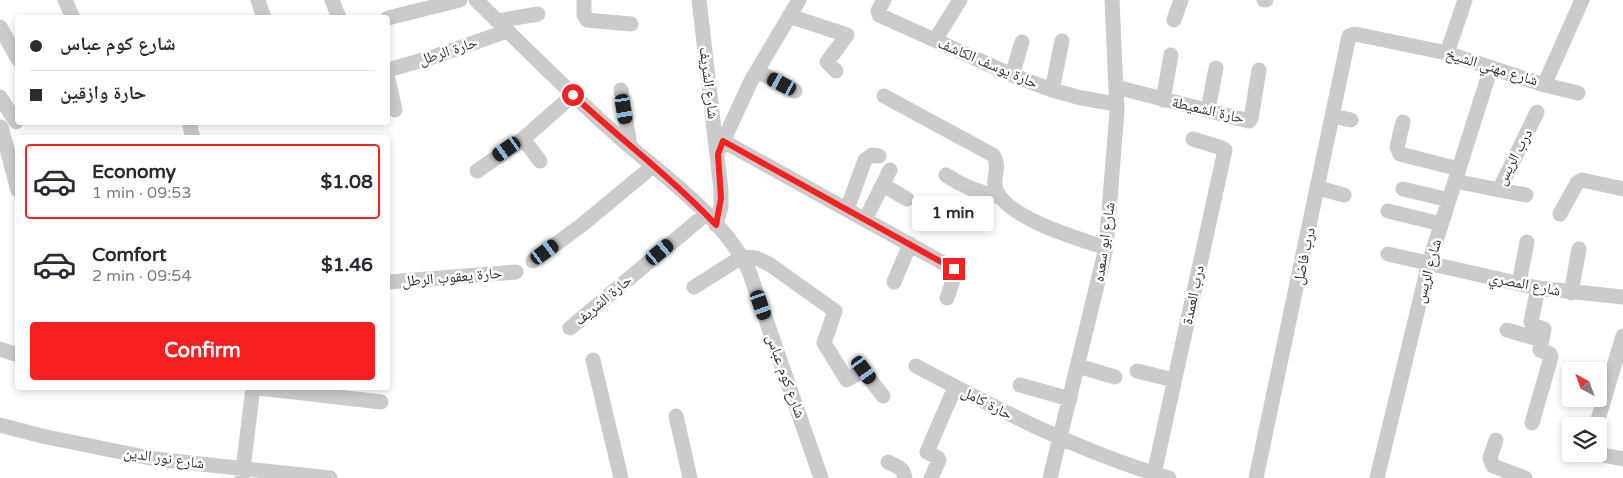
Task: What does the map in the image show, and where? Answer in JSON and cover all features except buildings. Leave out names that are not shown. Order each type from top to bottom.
[{"type":"street","points":[[65,0],[72,15]]},
{"type":"street","points":[[258,0],[263,15]]},
{"type":"street","points":[[332,0],[338,15]]},
{"type":"street","points":[[390,17],[414,6],[460,0]]},
{"type":"street","name":"شارع كوم عباس","points":[[476,0],[573,95],[711,219],[742,257],[749,271],[821,478]]},
{"type":"street","points":[[584,0],[584,15],[587,20],[631,24]]},
{"type":"street","name":"شارع الشريف","points":[[699,0],[720,147],[721,198],[711,219]]},
{"type":"street","name":"حارة يوسف الكاشف","points":[[884,0],[878,11],[879,15],[1012,75],[1052,90],[1081,98],[1117,104]]},
{"type":"street","points":[[935,40],[960,0]]},
{"type":"street","name":"شارع ابو سعده","points":[[1050,478],[1106,248],[1117,104],[1112,0]]},
{"type":"street","points":[[1174,20],[1181,0]]},
{"type":"street","points":[[1447,53],[1465,0]]},
{"type":"street","name":"شارع مهني الشيخ","points":[[1351,35],[1355,34],[1447,53],[1540,84],[1545,83],[1548,79],[1582,0]]},
{"type":"street","points":[[836,71],[827,61],[847,34],[793,5],[757,71],[720,147],[847,209],[954,269],[956,272],[947,298]]},
{"type":"street","name":"حارة الرطل","points":[[390,69],[436,56],[502,26],[538,14]]},
{"type":"street","points":[[0,27],[15,54]]},
{"type":"street","name":"درب فاضل","points":[[1256,478],[1348,38],[1351,35]]},
{"type":"street","points":[[1052,90],[1062,41]]},
{"type":"street","points":[[1012,75],[1022,42]]},
{"type":"street","points":[[1163,100],[1171,55]]},
{"type":"street","points":[[1208,110],[1216,68]]},
{"type":"street","name":"شارع الريس","points":[[1377,478],[1429,263],[1492,68]]},
{"type":"street","name":"حارة الشعيطة","points":[[1116,88],[1250,120],[1260,70]]},
{"type":"street","points":[[757,71],[795,91]]},
{"type":"street","points":[[1540,84],[1578,93]]},
{"type":"street","points":[[390,88],[395,110]]},
{"type":"street","points":[[621,90],[630,147]]},
{"type":"street","points":[[477,171],[523,139],[573,95]]},
{"type":"street","points":[[884,96],[993,155],[998,165],[994,187],[1000,197],[1013,208],[1039,225],[1106,248]]},
{"type":"street","points":[[0,97],[15,119]]},
{"type":"street","name":"درب الريس","points":[[1403,122],[1397,148],[1400,154],[1499,190],[1537,112]]},
{"type":"street","points":[[1333,116],[1351,120]]},
{"type":"street","points":[[15,123],[1,128],[15,179]]},
{"type":"street","points":[[523,139],[540,161]]},
{"type":"street","name":"درب العمدة","points":[[1160,476],[1174,380],[1225,150],[1194,139]]},
{"type":"street","points":[[847,209],[865,160],[872,155],[879,156]]},
{"type":"street","points":[[533,261],[583,224],[654,166]]},
{"type":"street","points":[[865,220],[890,170]]},
{"type":"street","points":[[1565,174],[1623,190]]},
{"type":"street","points":[[946,175],[961,185],[977,192],[1000,197]]},
{"type":"street","points":[[1560,214],[1577,183],[1584,180]]},
{"type":"street","points":[[883,185],[908,199]]},
{"type":"street","points":[[1318,188],[1344,194]]},
{"type":"street","points":[[1403,189],[1449,200]]},
{"type":"street","points":[[1499,190],[1526,195]]},
{"type":"street","points":[[1388,211],[1441,224]]},
{"type":"street","name":"حارة الشريف","points":[[570,328],[711,219]]},
{"type":"street","points":[[1519,284],[1527,242]]},
{"type":"street","points":[[894,282],[910,244]]},
{"type":"street","points":[[1571,293],[1579,249]]},
{"type":"street","name":"شارع المصري","points":[[1388,254],[1538,288],[1623,297]]},
{"type":"street","points":[[694,287],[742,257],[756,258],[769,264],[834,310],[835,313],[824,342],[847,380],[864,370],[883,396]]},
{"type":"street","name":"حارة يعقوب الرطل","points":[[390,282],[516,272]]},
{"type":"street","points":[[1532,424],[1551,357],[1550,354],[1540,350],[1544,329],[1533,325],[1531,322],[1538,288]]},
{"type":"street","points":[[1507,330],[1542,340]]},
{"type":"street","points":[[1600,417],[1617,379],[1623,336]]},
{"type":"street","points":[[0,349],[15,354]]},
{"type":"street","points":[[594,360],[621,478]]},
{"type":"street","name":"حارة كامل","points":[[916,366],[997,409],[1060,438],[1160,476]]},
{"type":"street","points":[[1078,366],[1115,377]]},
{"type":"street","points":[[1137,371],[1174,380]]},
{"type":"street","points":[[1020,385],[1070,399]]},
{"type":"street","points":[[931,478],[939,460],[927,452],[955,387]]},
{"type":"street","points":[[243,473],[253,390]]},
{"type":"street","points":[[305,390],[381,402]]},
{"type":"street","points":[[676,416],[690,478]]},
{"type":"street","name":"شارع نور الدين","points":[[0,425],[42,436],[243,473],[330,478]]},
{"type":"street","points":[[1496,440],[1490,458],[1491,463],[1506,475],[1526,478]]},
{"type":"street","points":[[1607,456],[1623,459]]},
{"type":"street","points":[[888,462],[902,469],[905,478]]},
{"type":"route","points":[[573,95],[612,132],[654,166],[716,225],[721,207],[718,154],[723,141],[954,269]]}]
